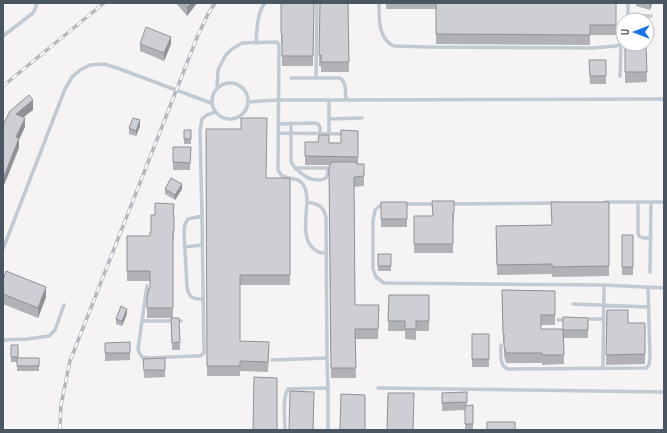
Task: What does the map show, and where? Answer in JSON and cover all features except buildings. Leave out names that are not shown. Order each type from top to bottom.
[{"type":"lane","points":[[3,36],[33,13],[37,3]]},
{"type":"lane","points":[[256,42],[259,19],[262,6],[265,3]]},
{"type":"lane","points":[[316,78],[317,3]]},
{"type":"lane","points":[[379,3],[379,21],[382,34],[389,44],[394,46],[592,48],[615,45]]},
{"type":"lane","points":[[217,88],[218,70],[225,56],[232,49],[242,43],[278,42],[278,170],[282,177],[294,178],[304,185],[307,202],[306,236],[313,249],[318,252],[326,253]]},
{"type":"lane","points":[[620,76],[622,52]]},
{"type":"lane","points":[[3,249],[65,89],[72,77],[80,70],[90,65],[104,64],[211,102]]},
{"type":"lane","points":[[291,78],[340,78],[344,80],[346,100]]},
{"type":"lane","points":[[234,83],[244,90],[248,102],[247,108],[240,117],[229,120],[224,119],[214,112],[211,102],[212,96],[217,88],[222,84],[234,83]]},
{"type":"lane","points":[[248,102],[278,100],[664,99]]},
{"type":"lane","points":[[329,100],[329,134]]},
{"type":"lane","points":[[147,286],[138,349],[142,357],[200,356],[204,353],[200,131],[202,119],[214,112]]},
{"type":"lane","points":[[329,119],[362,118]]},
{"type":"lane","points":[[291,123],[291,162],[295,168],[304,176],[314,180],[323,180],[326,178],[328,175],[328,168]]},
{"type":"lane","points":[[279,124],[318,124],[320,127],[320,134]]},
{"type":"lane","points":[[279,133],[351,134]]},
{"type":"lane","points":[[295,168],[335,168]]},
{"type":"lane","points":[[307,202],[322,207],[326,217],[328,430]]},
{"type":"lane","points":[[600,202],[664,202]]},
{"type":"lane","points":[[638,202],[639,236],[643,238],[651,238]]},
{"type":"lane","points":[[650,272],[651,202]]},
{"type":"lane","points":[[398,204],[561,203]]},
{"type":"lane","points":[[392,205],[381,205],[375,210],[373,221],[373,269],[376,277],[384,283],[604,285],[664,288]]},
{"type":"lane","points":[[202,216],[188,219],[185,224],[184,232],[188,294],[193,299],[203,299]]},
{"type":"lane","points":[[185,247],[202,246]]},
{"type":"lane","points":[[603,368],[604,285]]},
{"type":"lane","points":[[501,345],[502,365],[504,368],[508,369],[646,368],[649,365],[650,358],[648,288]]},
{"type":"lane","points":[[573,304],[649,307]]},
{"type":"lane","points":[[3,340],[49,336],[55,330],[64,305]]},
{"type":"lane","points":[[581,319],[603,319]]},
{"type":"lane","points":[[558,320],[573,320]]},
{"type":"lane","points":[[142,321],[181,322]]},
{"type":"lane","points":[[272,360],[327,358]]},
{"type":"lane","points":[[285,430],[285,398],[288,389],[328,388]]},
{"type":"lane","points":[[378,388],[664,392]]},
{"type":"railway","points":[[3,86],[104,3]]},
{"type":"railway","points":[[60,430],[61,405],[70,361],[198,35],[215,3]]}]
